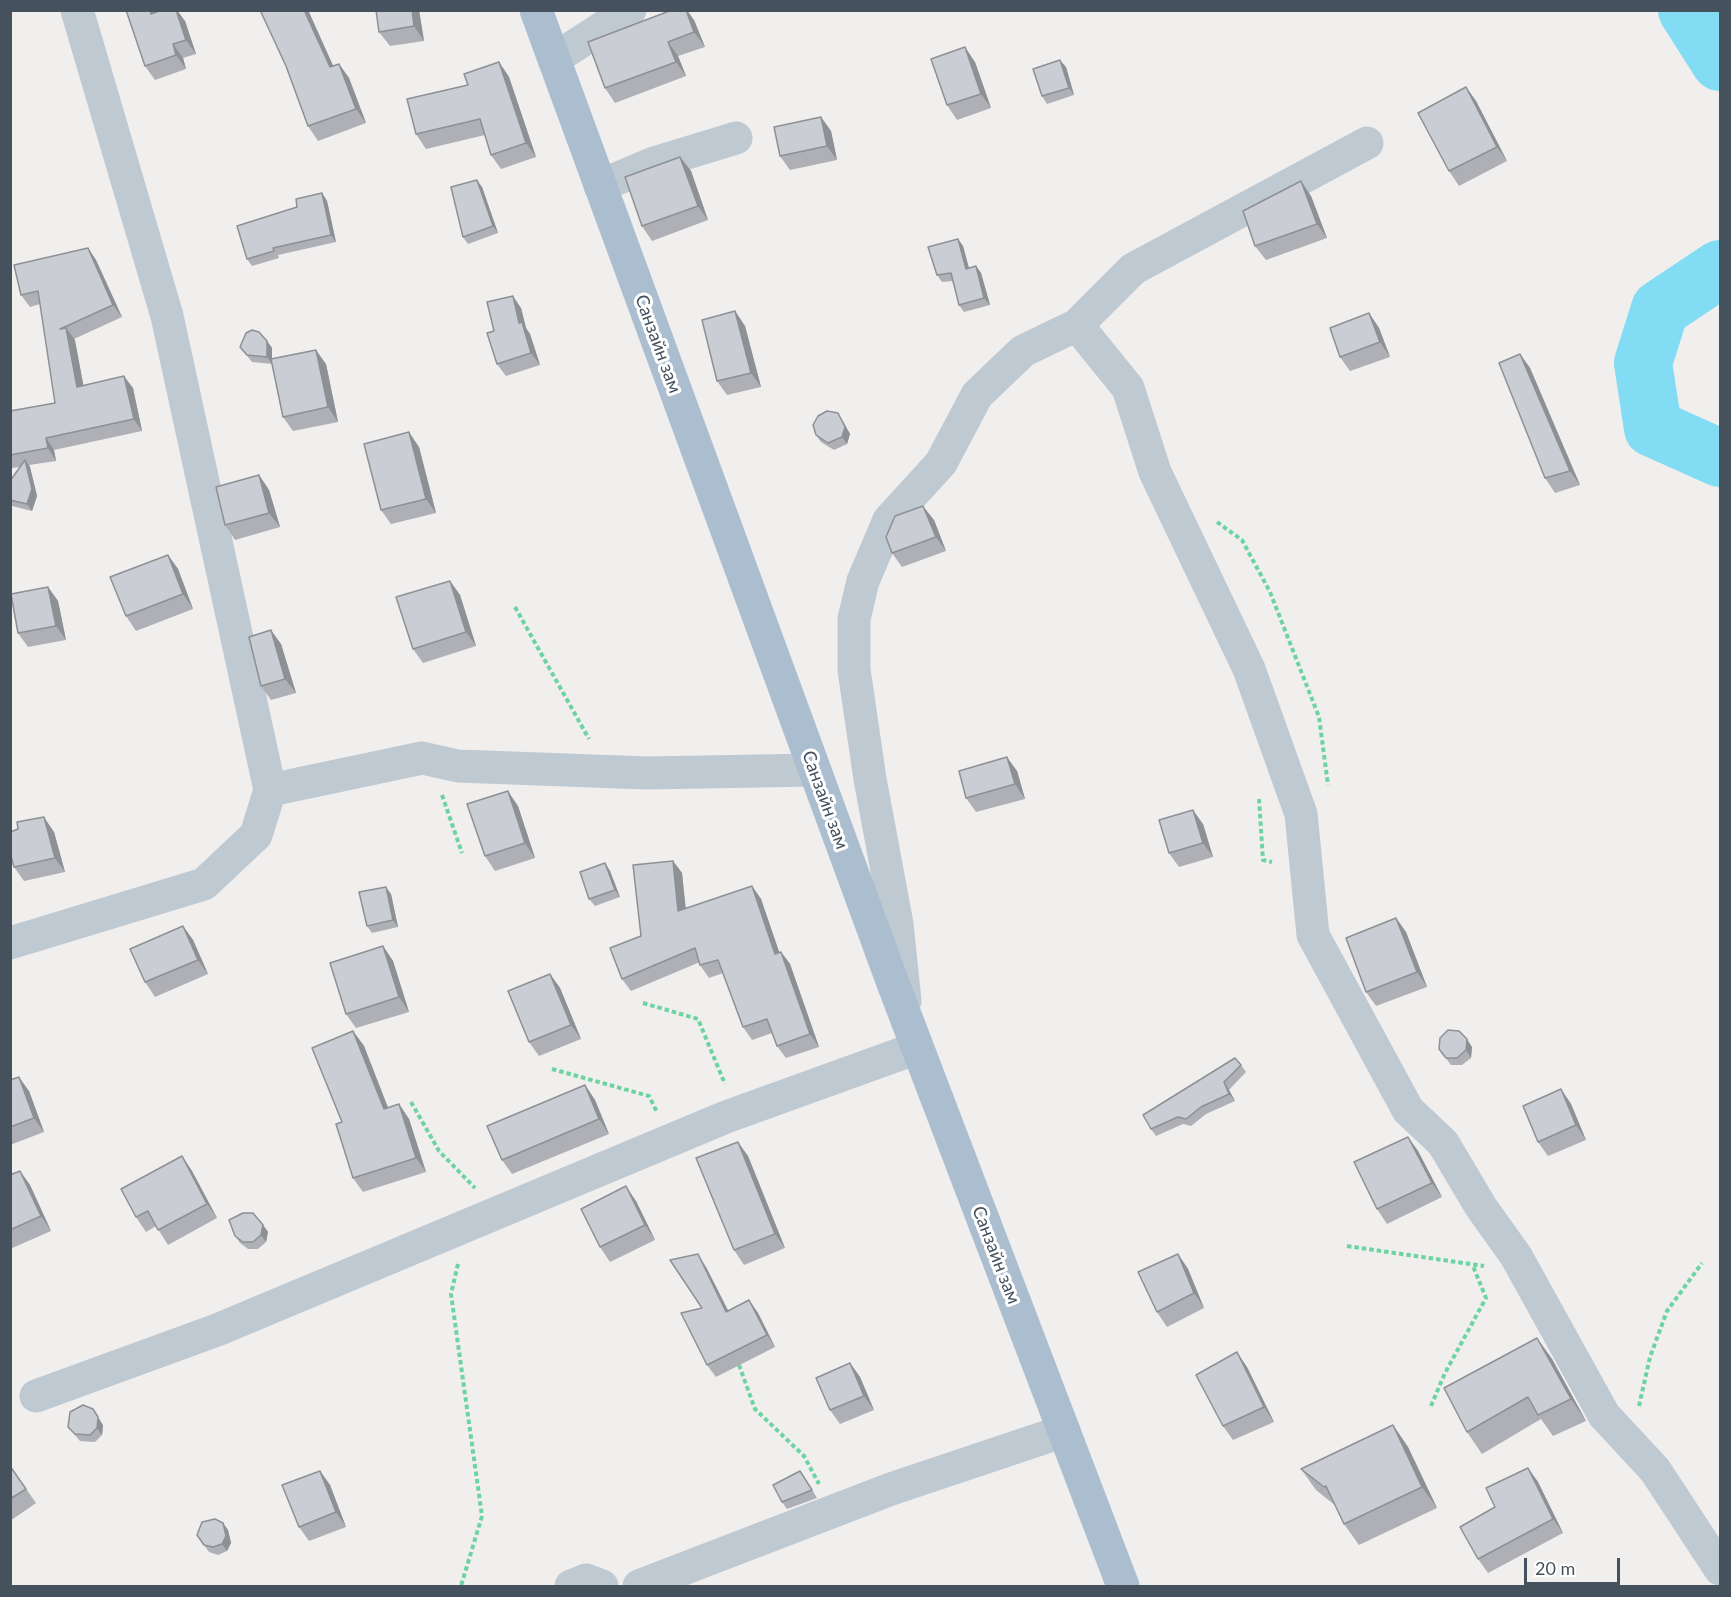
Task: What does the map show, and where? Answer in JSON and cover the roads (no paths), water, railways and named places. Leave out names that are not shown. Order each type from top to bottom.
[{"type":"main road","name":"Санзайн зам","points":[[536,10],[904,1015],[1123,1587]]},
{"type":"street","points":[[10,943],[204,884],[256,835],[270,790],[167,316],[77,10]]},
{"type":"street","points":[[554,59],[630,10]]},
{"type":"street","points":[[600,186],[654,163],[736,138]]},
{"type":"street","points":[[904,1015],[905,986],[897,924],[870,779],[854,670],[854,619],[863,581],[889,520],[941,463],[976,395],[1023,351],[1077,325],[1133,269],[1367,143]]},
{"type":"street","points":[[1077,325],[1128,388],[1155,472],[1249,669],[1301,814],[1313,935],[1408,1110],[1443,1143],[1481,1207],[1516,1256],[1604,1415],[1655,1470],[1720,1569]]},
{"type":"street","points":[[270,790],[422,758],[458,766],[606,772],[814,770]]},
{"type":"street","points":[[36,1396],[217,1330],[736,1113],[917,1048]]},
{"type":"street","points":[[639,1587],[833,1512],[1064,1431]]},
{"type":"street","points":[[570,1587],[586,1580],[602,1587]]},
{"type":"waterway","points":[[1687,10],[1720,62]]},
{"type":"waterway","points":[[1720,269],[1660,309],[1643,363],[1653,428],[1720,458]]}]
